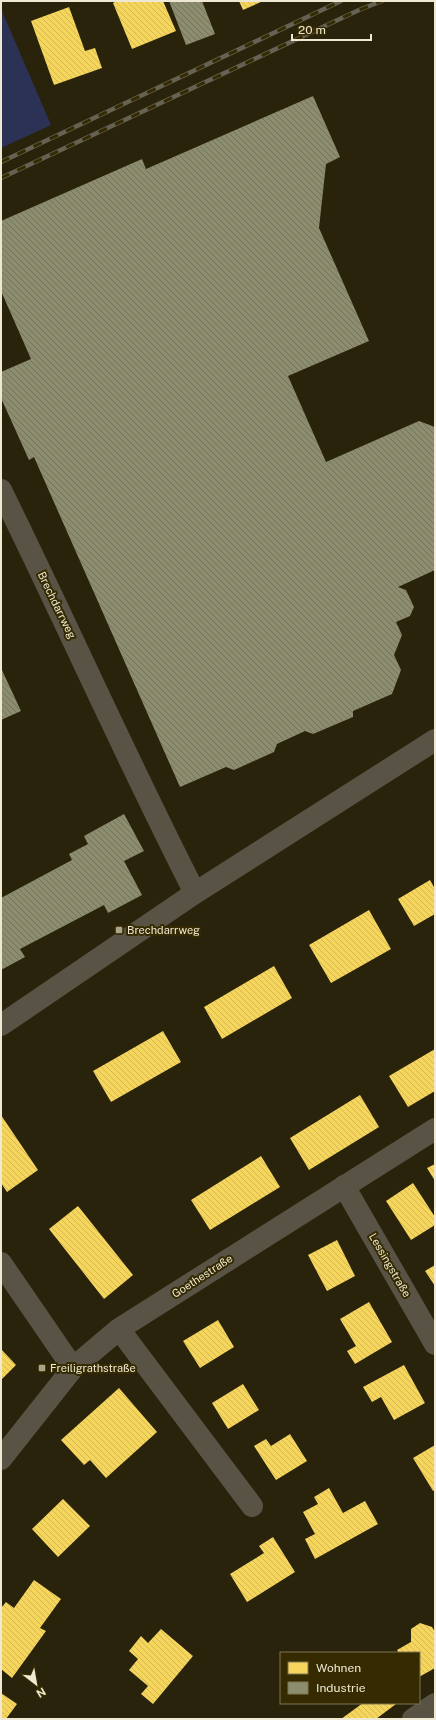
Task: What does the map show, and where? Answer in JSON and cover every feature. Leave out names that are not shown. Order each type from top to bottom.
[{"type":"street","name":"Brechdarrweg","points":[[1,490],[117,731],[148,802],[195,893]]},
{"type":"street","points":[[1,1025],[195,893],[435,740]]},
{"type":"street","name":"Goethestraße","points":[[1,1459],[73,1368],[119,1329],[435,1129]]},
{"type":"street","name":"Lessingstraße","points":[[344,1186],[435,1344]]},
{"type":"street","points":[[1,1263],[73,1368]]},
{"type":"street","points":[[119,1329],[252,1506]]},
{"type":"street","points":[[413,1719],[435,1704]]},
{"type":"shaded area","points":[[1,9],[51,125],[1,148]]},
{"type":"building: Wohnen","points":[[117,1],[163,1],[176,31],[132,49],[113,3]]},
{"type":"building: Wohnen","points":[[239,1],[263,1],[243,10]]},
{"type":"building: Wohnen","points":[[69,7],[85,51],[95,48],[102,68],[54,85],[31,21]]},
{"type":"building: Wohnen","points":[[430,880],[435,889],[435,914],[414,926],[398,899]]},
{"type":"building: Wohnen","points":[[369,910],[391,949],[331,983],[309,945]]},
{"type":"building: Wohnen","points":[[274,966],[292,998],[222,1039],[204,1007]]},
{"type":"building: Wohnen","points":[[163,1031],[181,1062],[111,1102],[93,1071]]},
{"type":"building: Wohnen","points":[[435,1049],[435,1091],[408,1107],[389,1076]]},
{"type":"building: Wohnen","points":[[360,1095],[379,1127],[309,1170],[290,1138]]},
{"type":"building: Wohnen","points":[[1,1115],[38,1170],[7,1192],[1,1183]]},
{"type":"building: Wohnen","points":[[261,1156],[280,1187],[210,1230],[191,1200]]},
{"type":"building: Wohnen","points":[[435,1164],[435,1181],[427,1168]]},
{"type":"building: Wohnen","points":[[413,1183],[435,1217],[435,1225],[411,1240],[386,1201]]},
{"type":"building: Wohnen","points":[[78,1206],[133,1275],[104,1299],[49,1229]]},
{"type":"building: Wohnen","points":[[337,1240],[355,1276],[327,1291],[308,1255]]},
{"type":"building: Wohnen","points":[[435,1265],[435,1286],[425,1271]]},
{"type":"building: Wohnen","points":[[369,1302],[392,1342],[355,1364],[347,1351],[356,1346],[340,1319]]},
{"type":"building: Wohnen","points":[[218,1320],[234,1347],[200,1368],[183,1341]]},
{"type":"building: Wohnen","points":[[1,1349],[16,1365],[1,1380]]},
{"type":"building: Wohnen","points":[[404,1365],[425,1403],[394,1420],[381,1397],[372,1402],[363,1387]]},
{"type":"building: Wohnen","points":[[243,1384],[259,1410],[228,1429],[212,1403]]},
{"type":"building: Wohnen","points":[[119,1388],[157,1432],[106,1478],[90,1460],[84,1465],[61,1440]]},
{"type":"building: Wohnen","points":[[290,1434],[307,1461],[276,1480],[254,1446],[266,1439],[271,1446]]},
{"type":"building: Wohnen","points":[[435,1445],[435,1490],[433,1491],[413,1458]]},
{"type":"building: Wohnen","points":[[329,1488],[343,1513],[365,1501],[378,1524],[315,1559],[305,1539],[315,1534],[303,1512],[318,1504],[314,1497]]},
{"type":"building: Wohnen","points":[[63,1499],[90,1526],[58,1557],[32,1529]]},
{"type":"building: Wohnen","points":[[273,1537],[295,1572],[247,1602],[230,1574],[264,1553],[259,1546]]},
{"type":"building: Wohnen","points":[[34,1580],[61,1599],[40,1628],[46,1631],[12,1678],[1,1669],[1,1608],[6,1602],[14,1608]]},
{"type":"building: Wohnen","points":[[420,1623],[432,1627],[435,1632],[435,1668],[420,1676],[420,1652],[398,1652],[397,1650],[411,1642],[411,1629]]},
{"type":"building: Wohnen","points":[[161,1629],[193,1656],[153,1704],[141,1694],[148,1686],[129,1670],[138,1659],[129,1651],[141,1636],[148,1643]]},
{"type":"building: Wohnen","points":[[1,1693],[17,1704],[6,1719],[1,1719]]},
{"type":"building: Wohnen","points":[[362,1704],[396,1704],[376,1719],[341,1719]]},
{"type":"building: Industrie","points":[[169,1],[202,1],[215,34],[186,45]]},
{"type":"building: Industrie","points":[[313,96],[340,157],[326,164],[319,228],[369,341],[288,376],[326,462],[419,421],[435,427],[435,570],[398,587],[406,590],[414,607],[410,616],[396,622],[402,635],[394,655],[401,670],[392,694],[353,711],[353,717],[313,734],[305,731],[277,744],[274,752],[234,770],[226,767],[180,787],[34,457],[29,460],[1,398],[1,372],[31,359],[1,291],[1,221],[142,159],[146,169]]},
{"type":"building: Industrie","points":[[1,668],[21,711],[1,720]]},
{"type":"building: Industrie","points":[[124,814],[144,851],[124,861],[142,895],[108,913],[104,905],[20,949],[25,957],[1,970],[1,898],[72,860],[69,854],[88,844],[84,836]]},
{"type":"railway","points":[[1,162],[341,1]]},
{"type":"railway","points":[[1,178],[359,10],[382,1]]},
{"type":"place","name":"Brechdarrweg","points":[[119,930]]},
{"type":"place","name":"Freiligrathstraße","points":[[42,1368]]}]
